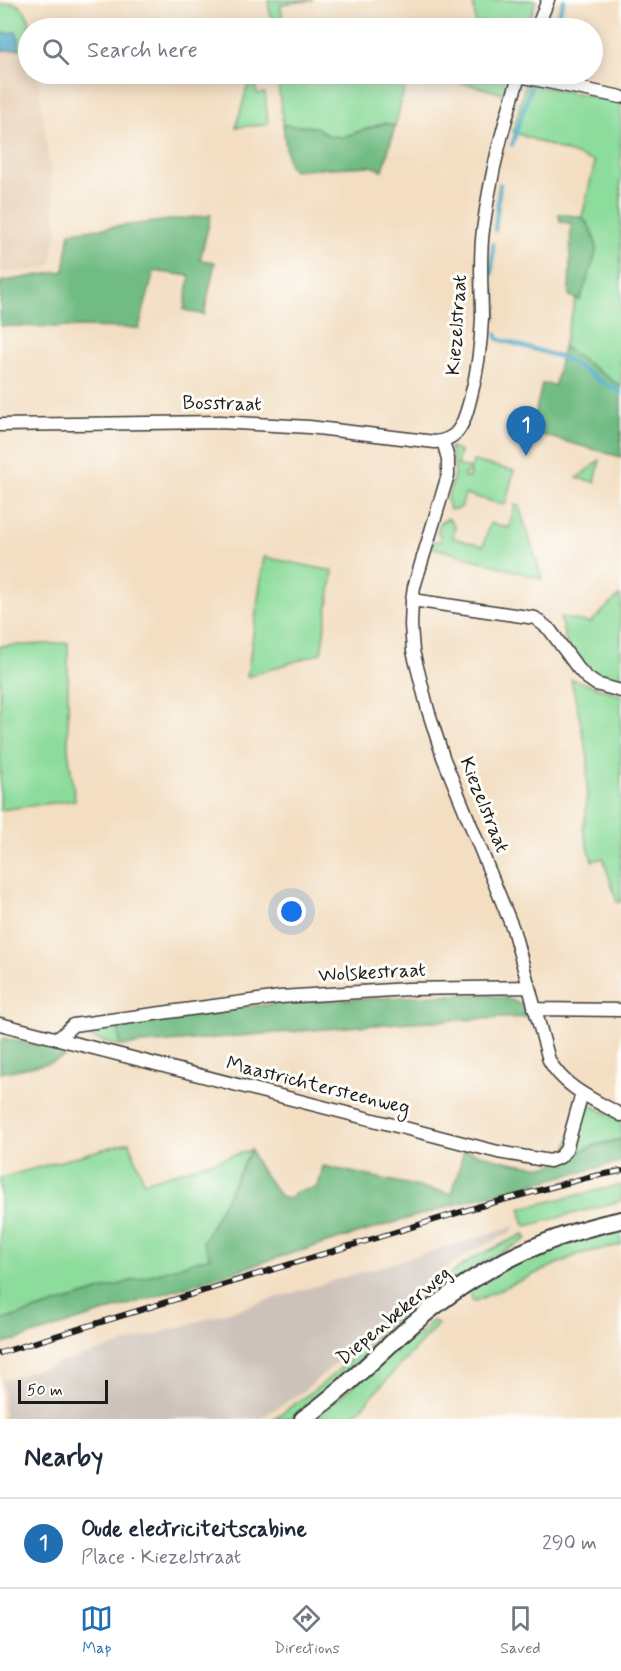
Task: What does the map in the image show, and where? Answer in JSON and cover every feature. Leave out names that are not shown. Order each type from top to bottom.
[{"type":"main road","name":"Diepenbekerweg","points":[[303,1419],[372,1362],[412,1324],[466,1283],[496,1265],[565,1234],[621,1220]]},
{"type":"street","points":[[541,18],[548,0]]},
{"type":"street","name":"Kiezelstraat","points":[[517,84],[496,162],[483,233],[480,260],[481,334],[472,392],[460,428],[450,438],[443,441],[448,459],[448,475],[414,587],[411,625],[413,651],[443,757],[513,929],[528,987]]},
{"type":"street","name":"Kiezelstraat","points":[[561,84],[621,97]]},
{"type":"street","name":"Bosstraat","points":[[0,425],[220,422],[271,424],[443,441]]},
{"type":"street","points":[[412,600],[534,618],[550,630],[586,677],[596,684],[621,691]]},
{"type":"street","points":[[528,987],[554,1070],[582,1093],[621,1115]]},
{"type":"street","name":"Wolskestraat","points":[[58,1039],[73,1025],[280,997],[408,989],[528,987]]},
{"type":"street","points":[[534,1009],[621,1010]]},
{"type":"street","name":"Maastrichtersteenweg","points":[[0,1024],[498,1152],[549,1161],[560,1157],[566,1150],[582,1093]]},
{"type":"shaded area","points":[[18,48],[18,84],[39,84],[58,233],[52,264],[44,269],[0,273],[0,51]]},
{"type":"shaded area","points":[[515,1226],[511,1232],[467,1254],[433,1277],[304,1391],[259,1419],[4,1419],[3,1380]]},
{"type":"green space","points":[[268,0],[313,0],[281,4],[282,18],[271,18]]},
{"type":"green space","points":[[473,0],[536,0],[530,18],[475,18]]},
{"type":"green space","points":[[16,4],[26,12],[28,18],[18,18],[18,37],[16,32],[0,34],[0,5]]},
{"type":"green space","points":[[248,84],[256,84],[257,94],[265,93],[268,123],[236,127]]},
{"type":"green space","points":[[278,84],[406,84],[395,126],[384,123],[343,137],[329,136],[316,127],[283,125]]},
{"type":"green space","points":[[466,84],[510,84],[506,94]]},
{"type":"green space","points":[[526,84],[621,102],[621,383],[619,385],[563,347],[576,298],[579,300],[588,224],[582,217],[595,162],[513,132]]},
{"type":"green space","points":[[384,123],[395,126],[383,170],[371,166],[293,170],[288,164],[283,125],[316,127],[329,136],[343,137]]},
{"type":"green space","points":[[559,214],[582,217],[590,227],[595,240],[594,259],[580,300],[569,296],[571,223],[560,222]]},
{"type":"green space","points":[[211,215],[200,260],[215,262],[204,315],[184,310],[190,276],[154,271],[139,328],[0,326],[0,282],[64,271],[70,232]]},
{"type":"green space","points":[[563,347],[619,385],[621,383],[621,457],[531,432],[542,384],[555,385]]},
{"type":"green space","points":[[450,447],[460,452],[457,465],[469,468],[468,473],[464,473],[464,477],[469,478],[473,461],[514,471],[505,505],[465,494],[461,508],[450,510],[447,501],[455,471]]},
{"type":"green space","points":[[600,460],[595,482],[577,478]]},
{"type":"green space","points":[[515,505],[519,506],[542,579],[432,547],[434,541],[439,542],[441,535],[437,533],[440,523],[448,518],[455,526],[453,538],[483,546],[490,523],[509,528]]},
{"type":"green space","points":[[264,557],[333,571],[321,653],[247,677]]},
{"type":"green space","points":[[621,596],[621,685],[600,679],[587,671],[567,645],[560,617],[590,623]]},
{"type":"green space","points":[[68,643],[68,749],[75,800],[0,810],[0,646]]},
{"type":"green space","points":[[571,679],[621,695],[621,902],[617,902],[603,858],[592,861],[583,829],[586,813],[588,757]]},
{"type":"green space","points":[[482,995],[504,998],[521,1005],[529,1017],[410,1022],[120,1046],[118,1023],[280,1003]]},
{"type":"green space","points":[[118,1023],[120,1046],[75,1033],[76,1030]]},
{"type":"green space","points":[[3,1038],[64,1051],[66,1056],[49,1063],[0,1073],[0,1043]]},
{"type":"green space","points":[[591,1105],[621,1121],[621,1139],[595,1145],[561,1161],[584,1107]]},
{"type":"green space","points":[[621,1139],[621,1162],[480,1197],[0,1345],[0,1321],[210,1257],[203,1242],[251,1150],[258,1166],[281,1197],[289,1199],[296,1192],[318,1187],[323,1166],[452,1194],[464,1150],[517,1163],[547,1166],[598,1145]]},
{"type":"green space","points":[[129,1142],[144,1182],[251,1150],[203,1242],[211,1257],[0,1321],[0,1178]]},
{"type":"green space","points":[[621,1185],[621,1201],[527,1226],[523,1223],[521,1208]]},
{"type":"green space","points":[[621,1230],[621,1245],[579,1254],[473,1302],[469,1290],[509,1266],[551,1248]]},
{"type":"green space","points":[[524,1234],[527,1239],[480,1264],[427,1301],[292,1418],[273,1419],[320,1386],[401,1312],[437,1283],[475,1257]]},
{"type":"green space","points":[[433,1320],[438,1324],[359,1410],[346,1419],[315,1419],[405,1340],[417,1337]]},
{"type":"water","points":[[16,32],[18,49],[0,51],[0,34]]},
{"type":"waterway","points":[[557,18],[564,0]]},
{"type":"waterway","points":[[512,145],[531,87]]},
{"type":"waterway","points":[[495,230],[500,184]]},
{"type":"waterway","points":[[492,274],[493,244]]},
{"type":"waterway","points":[[494,291],[495,318]]},
{"type":"waterway","points":[[496,334],[498,339],[564,358],[605,384],[619,390],[621,394]]},
{"type":"railway","points":[[0,1353],[477,1207],[585,1178],[621,1171]]},
{"type":"place","name":"Oude electriciteitscabine","points":[[526,456]]}]
